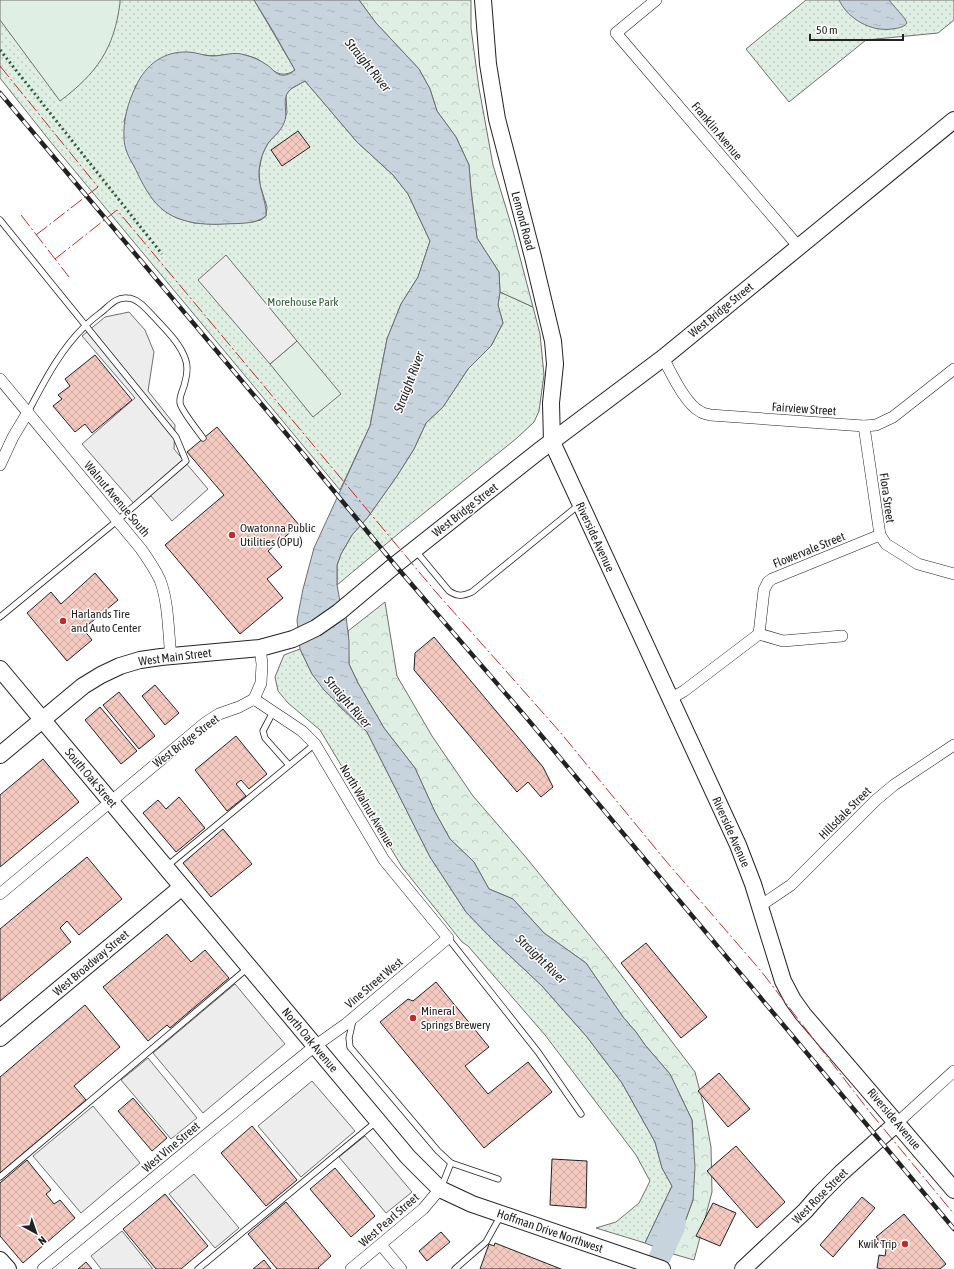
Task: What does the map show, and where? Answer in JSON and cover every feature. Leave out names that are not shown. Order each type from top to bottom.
[{"type":"main road","name":"Lemond Road","points":[[483,0],[488,64],[497,119],[553,341],[555,364],[551,403],[552,442]]},
{"type":"main road","name":"West Bridge Street","points":[[260,648],[293,639],[316,628],[339,612],[552,442],[663,358],[798,246],[954,120]]},
{"type":"main road","name":"Riverside Avenue","points":[[552,442],[738,845],[760,906],[783,981],[793,1000],[954,1190]]},
{"type":"main road","name":"West Main Street","points":[[0,755],[83,686],[120,666],[140,660],[171,656],[260,648]]},
{"type":"main road","name":"South Oak Street","points":[[0,669],[182,887]]},
{"type":"main road","name":"North Oak Avenue","points":[[182,887],[377,1121],[408,1157],[440,1189]]},
{"type":"main road","name":"West Broadway Street","points":[[0,1038],[182,887]]},
{"type":"main road","name":"West Rose Street","points":[[743,1269],[805,1211],[841,1173],[897,1123]]},
{"type":"main road","name":"Hoffman Drive Northwest","points":[[440,1189],[472,1204],[662,1269]]},
{"type":"main road","points":[[0,1260],[8,1269]]},
{"type":"street","name":"Franklin Avenue","points":[[656,0],[616,33],[798,246]]},
{"type":"street","name":"Fairview Street","points":[[663,358],[688,400],[701,413],[710,415],[864,426],[876,424],[893,417],[954,369]]},
{"type":"street","name":"Walnut Avenue South","points":[[0,379],[118,520],[148,559],[160,582],[165,600],[171,656]]},
{"type":"street","points":[[0,465],[13,437],[28,412]]},
{"type":"street","name":"Flora Street","points":[[864,426],[880,535],[886,544],[918,564],[954,574]]},
{"type":"street","name":"Flowervale Street","points":[[759,634],[764,590],[768,582],[772,579],[880,535]]},
{"type":"street","points":[[670,699],[684,691],[759,634],[783,641],[842,636]]},
{"type":"street","points":[[254,699],[261,683],[262,664],[260,648]]},
{"type":"street","name":"North Walnut Avenue","points":[[254,699],[302,731],[314,744],[384,860],[448,938]]},
{"type":"street","name":"West Bridge Street","points":[[0,894],[205,723],[219,714],[239,707],[254,699]]},
{"type":"street","name":"Hillsdale Street","points":[[760,906],[791,886],[876,800],[888,790],[912,772],[954,746]]},
{"type":"street","name":"Vine Street West","points":[[315,1046],[354,1018],[448,938]]},
{"type":"street","name":"West Vine Street","points":[[43,1269],[315,1046]]},
{"type":"street","points":[[897,1123],[954,1071]]},
{"type":"street","name":"West Pearl Street","points":[[352,1269],[423,1209],[440,1189]]},
{"type":"street","points":[[380,1245],[401,1269]]},
{"type":"lane","points":[[0,220],[176,437],[186,461],[118,520],[0,617]]},
{"type":"lane","points":[[28,412],[50,371],[69,344],[86,325],[118,298],[128,298],[134,300],[142,306],[181,349],[187,370],[180,403],[203,438]]},
{"type":"lane","points":[[415,550],[450,591],[455,595],[465,595],[472,592],[580,504]]},
{"type":"lane","points":[[273,712],[263,731],[265,738],[288,765]]},
{"type":"lane","points":[[165,867],[314,744]]},
{"type":"lane","points":[[448,938],[538,1052],[581,1114]]},
{"type":"lane","points":[[0,1177],[249,967]]},
{"type":"lane","points":[[354,1018],[349,1038],[350,1047],[438,1152],[451,1163],[498,1179]]},
{"type":"lane","points":[[198,1269],[377,1121]]},
{"type":"lane","points":[[440,1189],[451,1163]]},
{"type":"lane","points":[[456,1269],[486,1242],[501,1214]]},
{"type":"green space","name":"Morehouse Park","points":[[0,0],[254,0],[295,70],[289,73],[279,73],[261,61],[248,56],[235,54],[217,56],[203,55],[136,85],[124,121],[162,209],[177,218],[194,223],[215,224],[252,222],[261,220],[266,216],[267,207],[260,185],[259,171],[262,155],[268,143],[279,131],[287,113],[286,95],[289,90],[305,81],[357,142],[393,175],[408,194],[430,241],[418,277],[401,304],[387,339],[370,426],[340,490],[49,140],[0,78]]},
{"type":"green space","points":[[0,0],[120,0],[120,3],[113,34],[102,59],[94,70],[73,91],[60,101],[0,20]]},
{"type":"green space","points":[[359,0],[471,0],[471,28],[479,88],[493,165],[513,231],[533,307],[500,292],[499,272],[477,238],[469,165],[456,137],[437,111],[430,89],[419,69],[376,23]]},
{"type":"green space","points":[[806,0],[954,0],[954,20],[938,33],[866,40],[789,102],[746,49]]},
{"type":"green space","points":[[500,292],[533,307],[540,334],[544,375],[539,411],[534,422],[517,438],[337,585],[337,565],[341,554],[352,535],[368,517],[397,476],[414,449],[426,423],[443,407],[468,369],[491,346],[503,323],[498,305]]},
{"type":"green space","points":[[297,341],[341,394],[313,417],[270,364]]},
{"type":"green space","points":[[385,602],[397,676],[432,736],[473,796],[524,855],[609,959],[695,1072],[703,1103],[711,1147],[712,1192],[694,1260],[673,1254],[693,1200],[693,1133],[692,1120],[670,1074],[623,1017],[586,963],[544,933],[513,899],[489,889],[474,862],[450,839],[435,812],[415,768],[384,728],[358,683],[349,664],[348,631]]},
{"type":"green space","points":[[300,649],[312,674],[340,707],[367,732],[430,857],[466,912],[492,939],[542,986],[587,1037],[622,1083],[655,1142],[662,1168],[672,1186],[645,1243],[596,1228],[616,1222],[639,1203],[650,1181],[636,1155],[545,1035],[468,946],[462,942],[402,867],[320,730],[288,703],[278,691],[275,677],[284,655]]},
{"type":"shaded area","points":[[226,255],[297,341],[270,364],[198,280]]},
{"type":"shaded area","points":[[129,312],[145,330],[154,352],[148,391],[175,425],[174,449],[208,489],[172,521],[151,496],[137,507],[82,444],[135,398],[82,336],[105,317]]},
{"type":"shaded area","points":[[235,984],[285,1044],[203,1113],[153,1053]]},
{"type":"shaded area","points":[[148,1058],[197,1118],[171,1139],[121,1080]]},
{"type":"shaded area","points":[[312,1081],[355,1131],[301,1177],[258,1126]]},
{"type":"shaded area","points":[[93,1106],[140,1163],[81,1213],[33,1156]]},
{"type":"shaded area","points":[[365,1136],[412,1192],[386,1213],[339,1157]]},
{"type":"shaded area","points":[[194,1174],[239,1228],[215,1248],[169,1194]]},
{"type":"shaded area","points":[[122,1231],[153,1269],[101,1269],[91,1256]]},
{"type":"water","points":[[254,0],[359,0],[376,23],[419,69],[430,89],[437,111],[456,137],[469,165],[477,238],[499,272],[500,292],[498,305],[503,323],[491,346],[468,369],[443,407],[426,423],[414,449],[397,476],[368,517],[352,535],[341,554],[337,565],[337,585],[341,607],[346,616],[349,641],[349,664],[358,683],[384,728],[415,768],[435,812],[450,839],[474,862],[489,889],[513,899],[544,933],[586,963],[623,1017],[670,1074],[692,1120],[695,1167],[693,1200],[673,1254],[645,1243],[672,1186],[662,1168],[655,1142],[622,1083],[587,1037],[542,986],[492,939],[466,912],[430,857],[367,732],[324,690],[312,674],[300,649],[297,620],[303,589],[314,548],[370,426],[387,339],[401,304],[418,277],[430,241],[408,194],[393,175],[357,142],[305,81],[292,88],[287,94],[285,102],[286,115],[283,126],[269,142],[262,156],[259,167],[259,177],[266,216],[256,221],[207,224],[189,222],[169,214],[156,203],[151,196],[142,182],[126,149],[124,142],[124,125],[128,105],[140,78],[157,60],[179,52],[191,52],[212,56],[237,53],[259,60],[279,74],[287,75],[295,70]]},
{"type":"water","points":[[839,0],[889,0],[907,23],[902,27],[892,29],[868,26],[861,23],[848,13]]},
{"type":"building","points":[[298,131],[310,147],[282,166],[271,150]]},
{"type":"building","points":[[95,355],[132,400],[92,433],[85,424],[75,432],[53,406],[62,399],[58,395],[70,386],[65,379]]},
{"type":"building","name":"Owatonna Public Utilities (OPU)","points":[[217,427],[299,525],[268,551],[282,567],[267,579],[283,598],[240,634],[165,545],[224,495],[187,452]]},
{"type":"building","name":"Harlands Tire and Auto Center","points":[[95,573],[118,600],[83,629],[92,640],[67,661],[27,613],[51,592],[61,604]]},
{"type":"building","points":[[434,637],[543,767],[553,787],[541,797],[528,782],[517,792],[414,670],[415,653]]},
{"type":"building","points":[[155,685],[179,713],[165,725],[142,696]]},
{"type":"building","points":[[119,692],[155,736],[139,749],[103,705]]},
{"type":"building","points":[[100,707],[137,751],[121,764],[85,720]]},
{"type":"building","points":[[236,736],[267,774],[249,789],[241,780],[236,784],[246,796],[227,811],[195,770]]},
{"type":"building","points":[[43,759],[79,802],[0,867],[0,795]]},
{"type":"building","points":[[179,797],[205,828],[176,852],[143,813],[158,800],[166,809]]},
{"type":"building","points":[[223,829],[252,864],[211,897],[183,863]]},
{"type":"building","points":[[87,857],[122,899],[79,935],[67,921],[60,928],[71,942],[0,1001],[0,929]]},
{"type":"building","points":[[167,934],[191,962],[205,950],[229,978],[170,1028],[167,1025],[148,1041],[103,987]]},
{"type":"building","points":[[646,943],[707,1017],[681,1038],[621,963]]},
{"type":"building","points":[[436,982],[489,1047],[465,1066],[488,1094],[528,1062],[552,1092],[484,1148],[380,1022],[408,999],[413,1001]]},
{"type":"building","points":[[85,1005],[120,1047],[74,1086],[86,1100],[0,1173],[0,1077]]},
{"type":"building","points":[[719,1073],[750,1109],[728,1127],[698,1091]]},
{"type":"building","points":[[133,1098],[167,1138],[152,1151],[118,1111]]},
{"type":"building","points":[[252,1126],[297,1180],[266,1206],[221,1153]]},
{"type":"building","points":[[736,1146],[785,1202],[757,1228],[707,1171]]},
{"type":"building","points":[[552,1159],[587,1161],[586,1208],[550,1205]]},
{"type":"building","points":[[27,1160],[51,1190],[46,1194],[54,1204],[60,1200],[75,1218],[23,1263],[0,1236],[0,1183]]},
{"type":"building","points":[[335,1168],[375,1216],[351,1237],[310,1189]]},
{"type":"building","points":[[165,1194],[208,1246],[181,1269],[156,1269],[123,1229]]},
{"type":"building","points":[[862,1197],[875,1208],[833,1257],[820,1245]]},
{"type":"building","points":[[286,1202],[331,1256],[318,1268],[319,1269],[277,1269],[248,1234]]},
{"type":"building","points":[[713,1203],[736,1213],[720,1246],[696,1236]]},
{"type":"building","name":"Kwik Trip","points":[[904,1214],[946,1264],[940,1269],[877,1268],[879,1255],[885,1256],[886,1250],[876,1237]]},
{"type":"building","points":[[441,1232],[450,1242],[427,1261],[419,1251]]},
{"type":"building","points":[[495,1243],[561,1269],[480,1269],[489,1244],[494,1246]]},
{"type":"building","points":[[264,1260],[271,1269],[253,1269]]},
{"type":"building","points":[[86,1262],[92,1269],[78,1269]]},
{"type":"waterway","name":"Straight River","points":[[656,1269],[675,1222]]},
{"type":"railway","points":[[0,93],[395,565],[525,716],[954,1229]]},
{"type":"hedge","points":[[0,50],[162,254]]},
{"type":"power","points":[[0,66],[98,187],[36,235]]},
{"type":"power","points":[[55,259],[117,210],[435,591],[560,732],[665,860],[761,971],[869,1111],[954,1214]]},
{"type":"power","points":[[21,215],[69,277]]},
{"type":"place","name":"Owatonna Public Utilities (OPU)","points":[[232,535]]},
{"type":"place","name":"Harlands Tire and Auto Center","points":[[63,621]]},
{"type":"place","name":"Mineral Springs Brewery","points":[[413,1018]]},
{"type":"place","name":"Kwik Trip","points":[[905,1244]]}]
